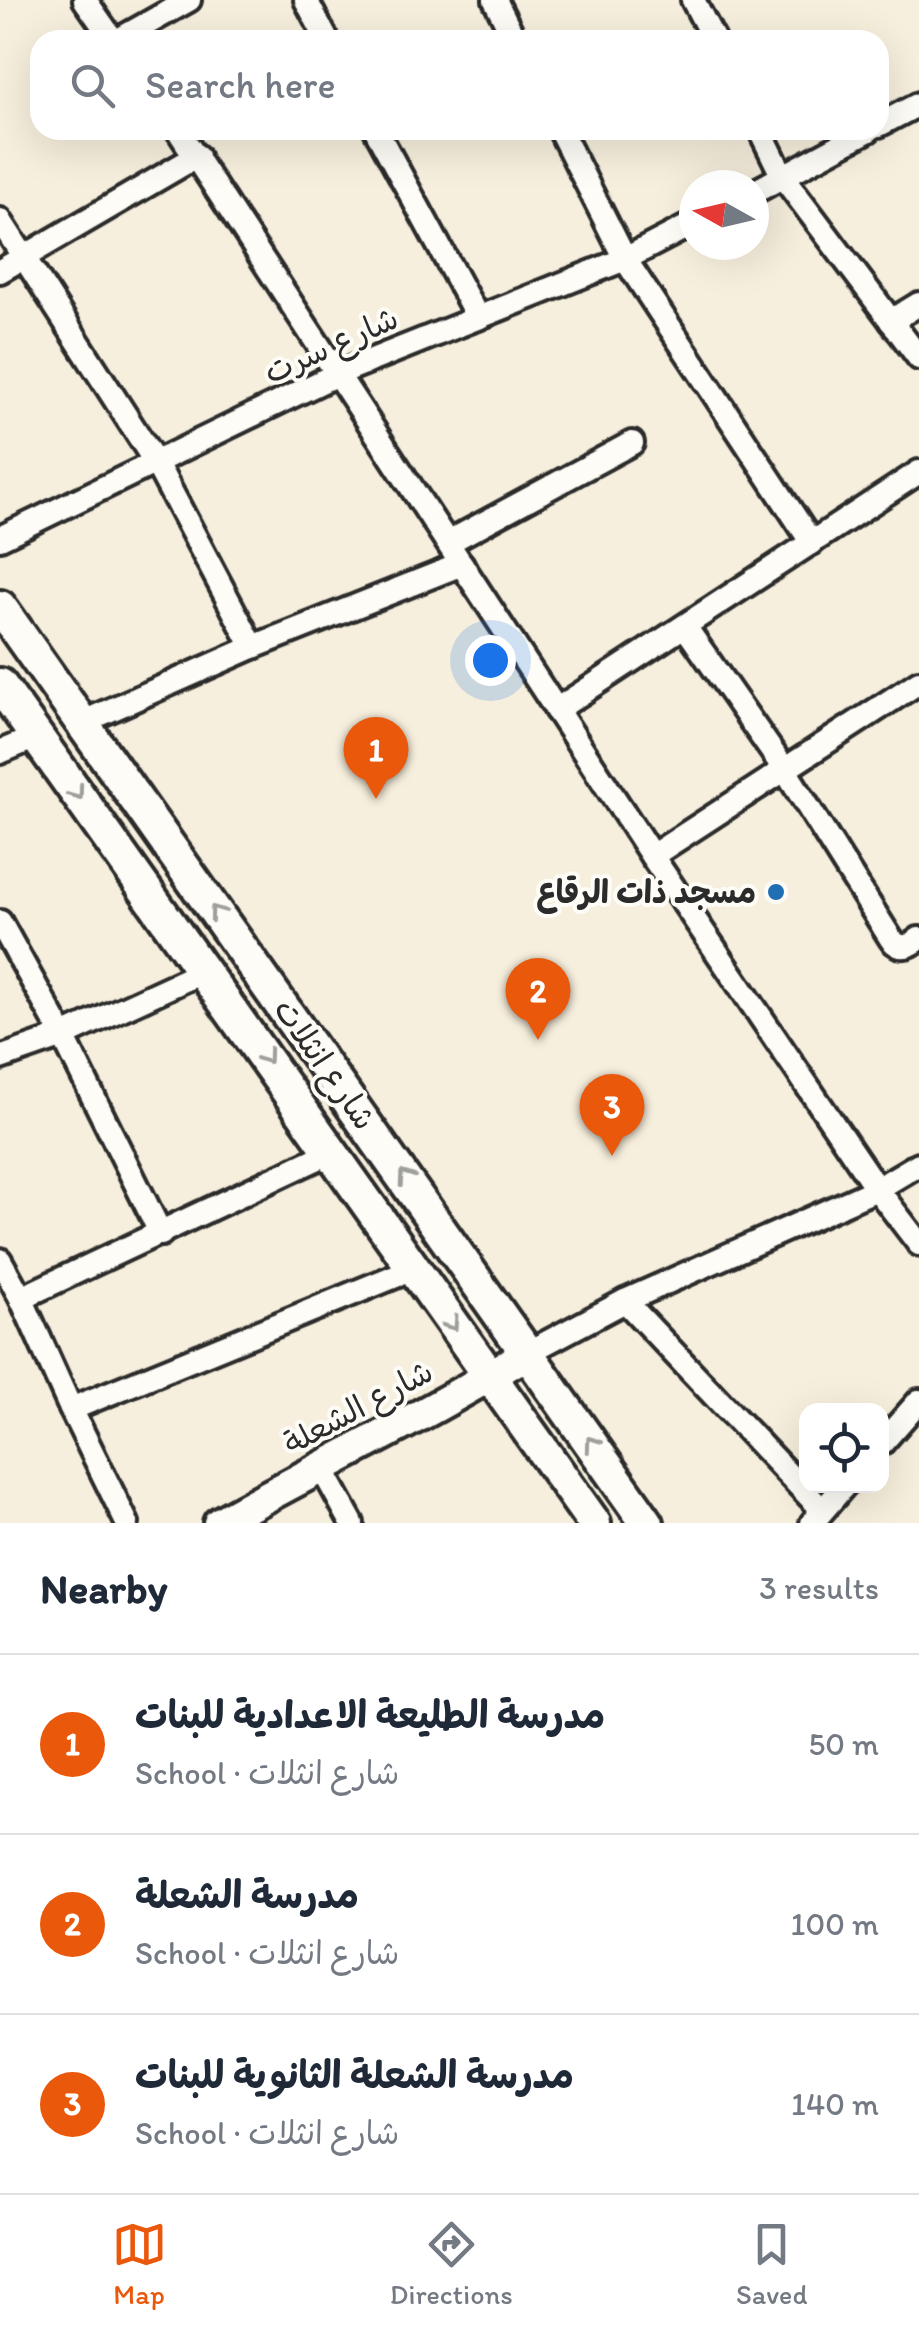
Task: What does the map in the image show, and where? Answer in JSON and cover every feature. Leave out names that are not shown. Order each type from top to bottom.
[{"type":"main road","name":"شارع انثلات","points":[[0,608],[647,1523]]},
{"type":"main road","name":"شارع انثلات","points":[[0,685],[594,1523]]},
{"type":"street","points":[[85,0],[108,30]]},
{"type":"street","points":[[134,30],[190,0]]},
{"type":"street","points":[[306,0],[322,30]]},
{"type":"street","points":[[495,0],[510,30]]},
{"type":"street","points":[[693,0],[709,30]]},
{"type":"street","points":[[889,119],[919,104]]},
{"type":"street","points":[[186,140],[652,856],[877,1189],[919,1244]]},
{"type":"street","points":[[381,140],[478,318]]},
{"type":"street","points":[[565,140],[625,259],[812,543]]},
{"type":"street","points":[[765,140],[784,177],[919,358]]},
{"type":"street","points":[[769,184],[851,140]]},
{"type":"street","points":[[0,271],[198,156]]},
{"type":"street","points":[[0,220],[156,463],[253,647]]},
{"type":"street","name":"شارع سرت","points":[[0,538],[337,374],[625,259],[679,231]]},
{"type":"street","points":[[891,321],[919,304]]},
{"type":"street","points":[[449,542],[632,443]]},
{"type":"street","points":[[556,710],[919,472]]},
{"type":"street","points":[[80,723],[253,647],[462,564]]},
{"type":"street","points":[[686,628],[785,770],[891,939],[911,946],[919,938]]},
{"type":"street","points":[[652,856],[919,682]]},
{"type":"street","points":[[0,752],[36,737]]},
{"type":"street","points":[[0,922],[161,1234]]},
{"type":"street","points":[[0,1058],[62,1036],[204,971]]},
{"type":"street","points":[[21,1298],[333,1151]]},
{"type":"street","points":[[529,1352],[625,1301],[877,1189],[919,1164]]},
{"type":"street","points":[[0,1260],[127,1523]]},
{"type":"street","points":[[70,1408],[414,1268]]},
{"type":"street","points":[[625,1301],[818,1516],[838,1493]]},
{"type":"street","name":"شارع الشعلة","points":[[219,1523],[254,1514],[320,1466],[488,1378],[529,1352]]},
{"type":"street","points":[[889,1435],[919,1401]]},
{"type":"street","points":[[320,1466],[352,1523]]},
{"type":"place","name":"مدرسة الطليعة الاعدادية للبنات","points":[[376,799]]},
{"type":"place","name":"مسجد ذات الرقاع","points":[[776,892]]},
{"type":"place","name":"مدرسة الشعلة","points":[[538,1040]]},
{"type":"place","name":"مدرسة الشعلة الثانوية للبنات","points":[[612,1156]]}]
